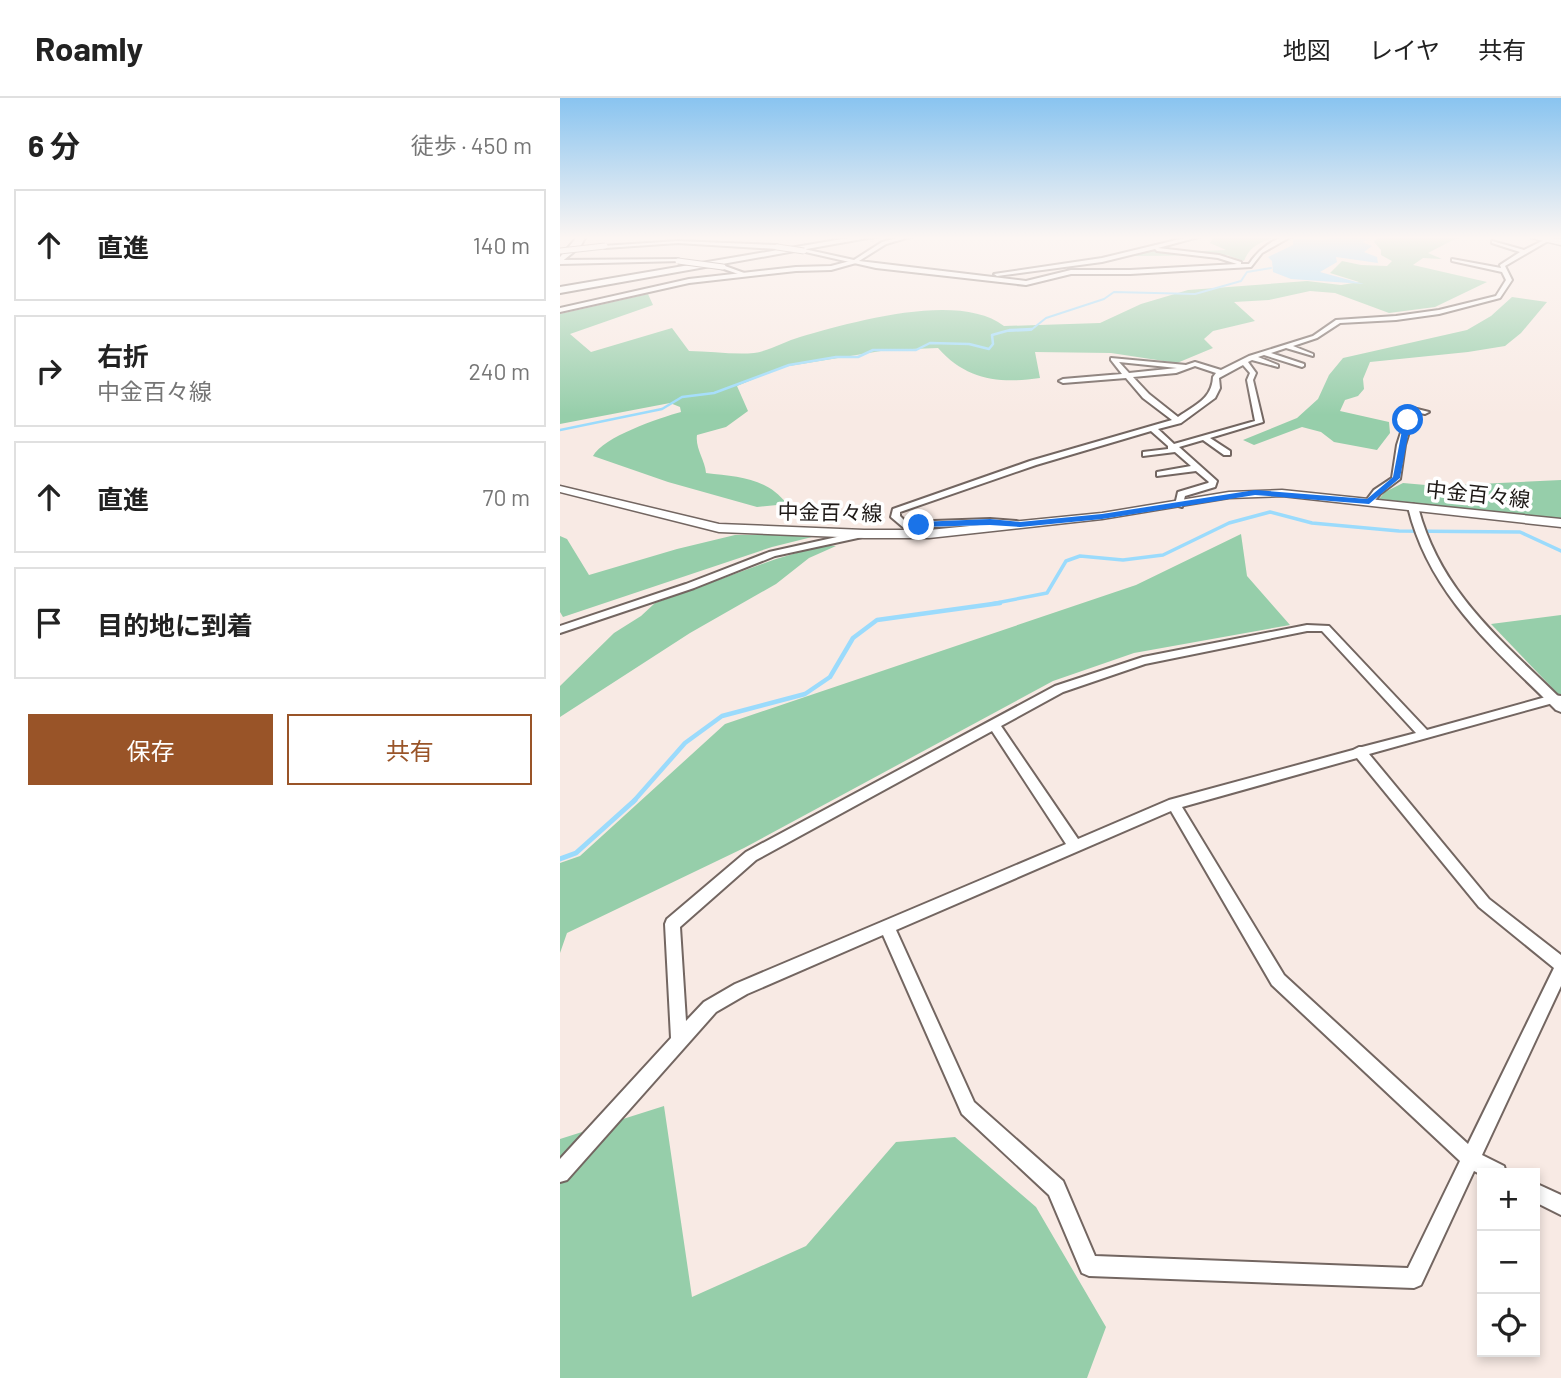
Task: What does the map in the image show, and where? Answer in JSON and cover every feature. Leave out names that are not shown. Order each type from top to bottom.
[{"type":"main road","name":"中金百々線","points":[[560,489],[719,528],[864,534],[929,534],[1179,505],[1255,492],[1561,523]]},
{"type":"street","points":[[560,310],[619,296]]},
{"type":"street","points":[[1020,524],[990,522],[904,525],[896,517],[896,511],[1032,463],[1178,421],[1212,396],[1216,388],[1216,377],[1220,372],[1264,353],[1315,337],[1338,321],[1396,318],[1499,296]]},
{"type":"street","points":[[560,304],[581,300],[589,302]]},
{"type":"street","points":[[1286,346],[1311,355]]},
{"type":"street","points":[[1264,353],[1303,365]]},
{"type":"street","points":[[1178,421],[1153,403],[1125,375],[1114,358],[1185,367],[1197,365],[1220,372]]},
{"type":"street","points":[[1248,360],[1276,366]]},
{"type":"street","points":[[1146,454],[1259,422],[1250,380],[1253,373],[1248,360]]},
{"type":"street","points":[[1063,381],[1178,371],[1185,367]]},
{"type":"street","points":[[1369,502],[1377,492],[1396,478],[1401,445],[1412,409],[1425,412]]},
{"type":"street","points":[[1154,429],[1213,481],[1212,485],[1181,494],[1179,505]]},
{"type":"street","points":[[1206,439],[1227,453]]},
{"type":"street","points":[[1160,474],[1197,468]]},
{"type":"street","points":[[1413,507],[1425,551],[1446,588],[1558,702]]},
{"type":"street","points":[[560,630],[690,586],[772,554],[864,534]]},
{"type":"street","points":[[679,1039],[672,924],[751,856],[1059,688],[1143,661],[1307,628],[1325,628],[1424,734]]},
{"type":"street","points":[[560,1173],[710,1007],[741,989],[1174,804],[1359,751],[1558,702]]},
{"type":"street","points":[[994,724],[1074,845]]},
{"type":"street","points":[[1359,751],[1484,903],[1561,964]]},
{"type":"street","points":[[1174,804],[1278,981],[1472,1160],[1487,1168]]},
{"type":"street","points":[[887,926],[968,1108],[1056,1188],[1089,1266],[1414,1278],[1561,969]]},
{"type":"street","points":[[1540,1194],[1561,1205]]},
{"type":"green space","points":[[640,296],[649,296],[653,305],[570,334],[591,352],[672,328],[689,351],[738,354],[766,350],[847,324],[905,313],[960,311],[984,316],[1004,326],[1100,323],[1141,304],[1169,296],[1288,296],[1234,302],[1255,321],[1213,331],[1204,339],[1213,348],[1177,363],[1111,353],[1035,352],[1040,378],[998,380],[960,367],[938,348],[887,350],[783,367],[737,386],[748,411],[726,427],[697,435],[697,445],[706,473],[740,477],[761,483],[787,504],[757,507],[668,482],[593,456],[619,435],[681,412],[680,407],[670,403],[560,424],[560,314]]},
{"type":"green space","points":[[1342,296],[1458,296],[1435,307],[1389,313]]},
{"type":"green space","points":[[1512,297],[1547,302],[1521,333],[1505,346],[1370,362],[1363,379],[1364,389],[1358,396],[1345,400],[1340,411],[1389,422],[1390,433],[1377,450],[1334,442],[1321,432],[1302,427],[1254,445],[1243,440],[1297,418],[1318,399],[1329,375],[1343,358],[1467,330],[1491,316]]},
{"type":"green space","points":[[1561,480],[1561,519],[1379,499],[1385,492],[1403,483],[1437,486]]},
{"type":"green space","points":[[1241,534],[1247,576],[1290,625],[1134,653],[1053,681],[744,848],[567,933],[560,953],[560,863],[580,856],[725,724],[1136,585]]},
{"type":"green space","points":[[735,535],[820,535],[772,547],[563,617],[560,612],[560,536],[567,539],[589,575]]},
{"type":"green space","points":[[824,545],[836,546],[809,558],[776,584],[690,633],[560,717],[560,686],[614,633],[641,616],[655,603],[776,559]]},
{"type":"green space","points":[[1561,615],[1561,697],[1491,624]]},
{"type":"green space","points":[[664,1106],[692,1297],[806,1246],[896,1142],[955,1137],[1036,1207],[1106,1327],[1087,1378],[560,1378],[560,1139]]},
{"type":"waterway","points":[[1008,331],[1031,330],[1046,318],[1109,296]]},
{"type":"waterway","points":[[560,430],[662,409],[682,397],[714,393],[789,365],[836,357],[858,357],[873,350],[916,350],[930,343],[969,344],[989,349],[993,344],[992,335],[1010,330],[1032,329]]},
{"type":"waterway","points":[[991,604],[1047,593],[1066,561],[1080,556],[1123,560],[1163,555],[1229,523],[1270,512],[1312,523],[1399,531],[1520,532],[1561,551]]},
{"type":"waterway","points":[[634,801],[685,743],[722,716],[805,694],[830,677],[853,638],[877,620],[1000,603]]},
{"type":"waterway","points":[[560,859],[576,853],[634,801]]},
{"type":"route","points":[[919,525],[990,522],[1020,524],[1102,516],[1255,492],[1369,502],[1377,492],[1396,478],[1408,420]]}]
